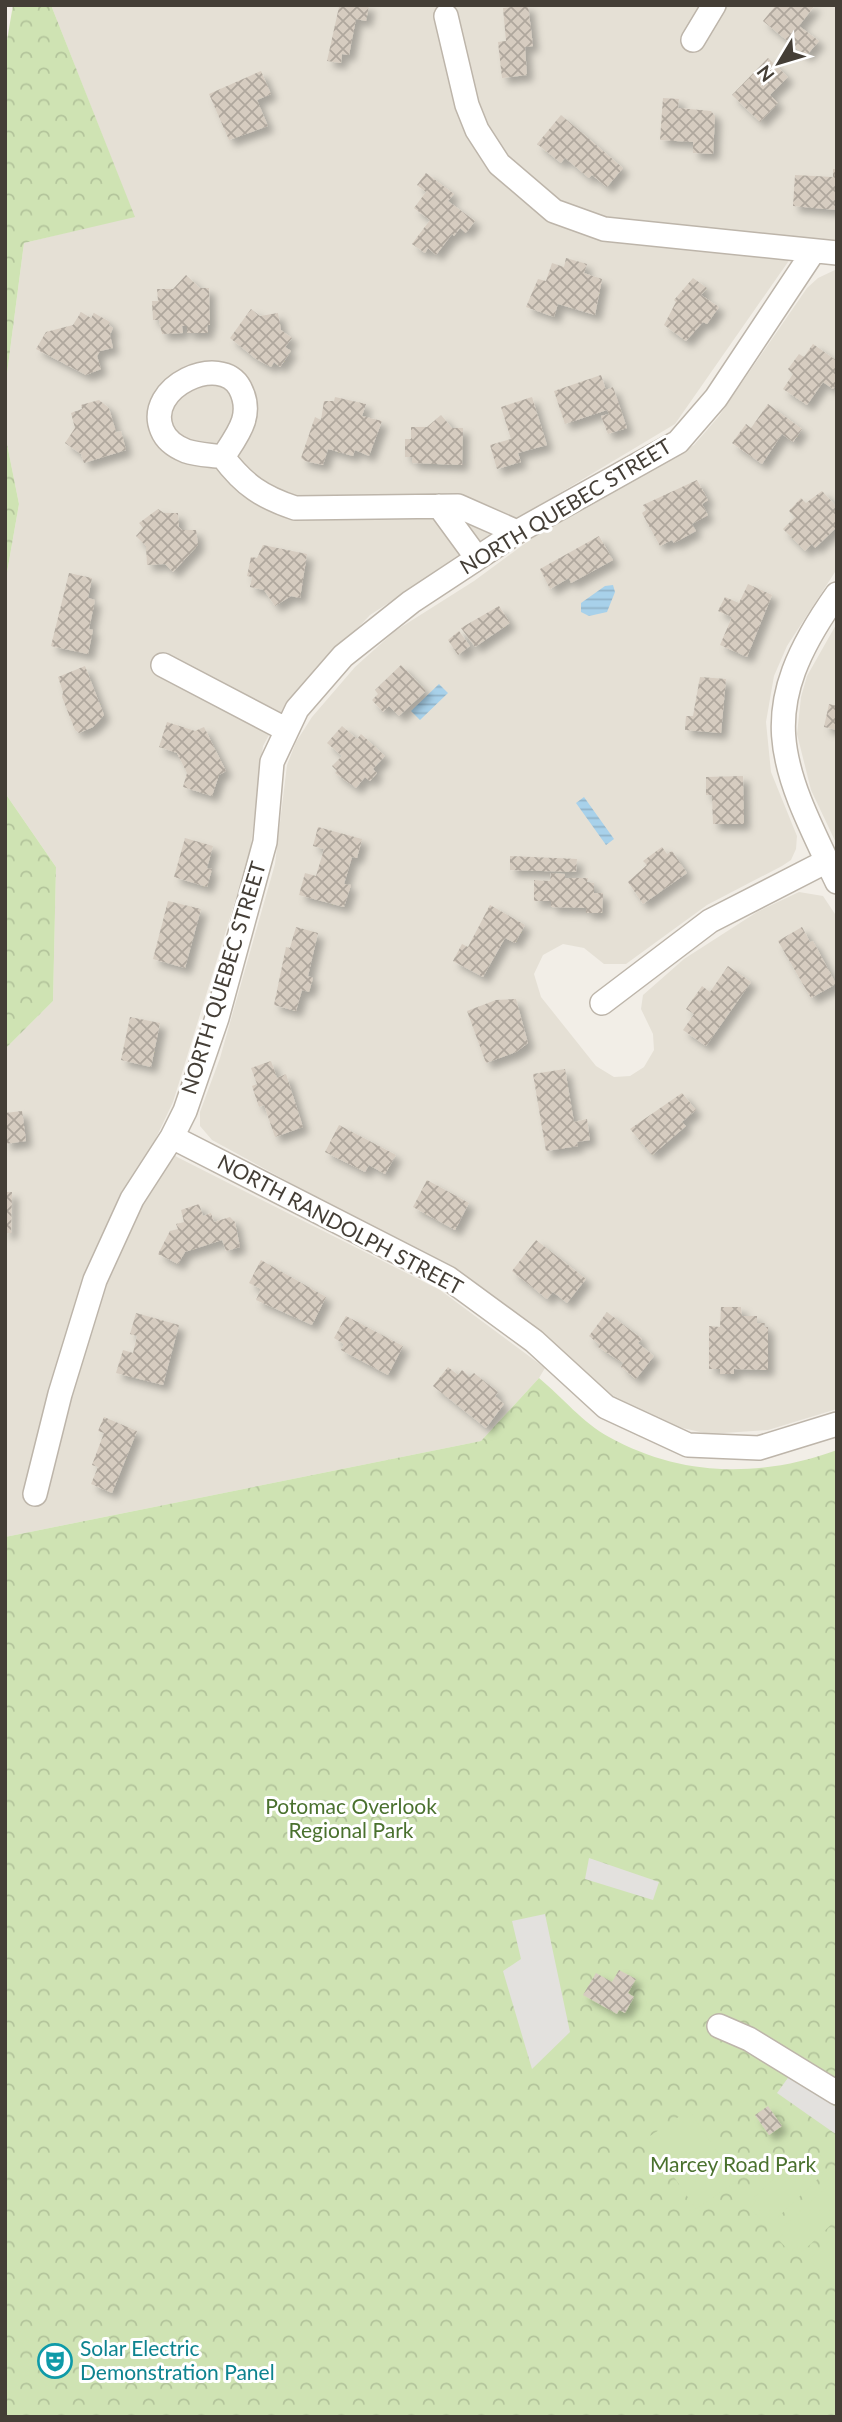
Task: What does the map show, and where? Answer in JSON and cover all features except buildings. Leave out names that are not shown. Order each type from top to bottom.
[{"type":"street","points":[[693,40],[714,5]]},
{"type":"street","points":[[446,16],[467,105],[477,130],[499,164],[554,211],[604,229],[837,253]]},
{"type":"street","name":"NORTH QUEBEC STREET","points":[[35,1493],[60,1394],[95,1280],[132,1199],[172,1137],[216,1018],[265,842],[272,762],[285,729],[297,709],[343,656],[401,609],[517,532],[678,442],[716,398],[813,252]]},
{"type":"street","points":[[223,457],[240,480],[271,500],[295,508],[458,506],[517,532]]},
{"type":"street","points":[[439,506],[477,558]]},
{"type":"street","points":[[602,1003],[710,921],[832,872],[791,783],[782,726],[791,674],[837,594]]},
{"type":"street","points":[[163,665],[285,729]]},
{"type":"street","name":"NORTH RANDOLPH STREET","points":[[172,1137],[447,1278],[534,1341],[606,1407],[688,1445],[760,1448],[837,1424]]},
{"type":"street","points":[[719,2026],[749,2039],[837,2093]]},
{"type":"shaded area","points":[[51,5],[837,5],[837,240],[804,239],[675,424],[543,503],[370,615],[286,704],[263,746],[250,853],[173,1102],[156,1138],[177,1157],[440,1290],[545,1368],[539,1378],[481,1441],[5,1537],[5,1049],[53,1001],[56,867],[5,793],[5,584],[19,504],[5,434],[5,389],[24,243],[134,216]]},
{"type":"shaded area","points":[[837,269],[837,569],[787,646],[774,676],[766,722],[771,772],[797,836],[796,849],[791,860],[707,905],[626,964],[604,964],[584,948],[563,944],[543,955],[534,974],[541,997],[596,1066],[614,1077],[630,1076],[644,1067],[654,1050],[653,1034],[641,1009],[643,995],[684,959],[757,912],[799,892],[823,896],[837,917],[837,1409],[768,1430],[709,1434],[665,1424],[614,1399],[530,1322],[483,1288],[212,1140],[200,1126],[200,1112],[220,1058],[275,864],[287,765],[296,742],[312,717],[355,667],[395,631],[474,581],[538,534],[694,445],[719,416],[807,288],[818,278]]},
{"type":"shaded area","points":[[837,623],[837,845],[811,790],[797,734],[801,697],[807,676]]},
{"type":"shaded area","points":[[589,1858],[659,1882],[653,1900],[585,1879]]},
{"type":"shaded area","points":[[545,1914],[570,2032],[532,2069],[503,1971],[521,1959],[512,1921]]},
{"type":"shaded area","points":[[790,2075],[837,2108],[837,2135],[777,2093]]},
{"type":"green space","points":[[13,5],[51,5],[135,217],[24,243],[5,389],[5,52]]},
{"type":"green space","points":[[5,434],[19,504],[5,584]]},
{"type":"green space","points":[[5,793],[56,867],[53,1001],[5,1049]]},
{"type":"green space","name":"Potomac Overlook Regional Park","points":[[539,1378],[599,1431],[636,1450],[664,1460],[693,1466],[750,1469],[808,1459],[837,1450],[837,2090],[722,2034],[837,2106],[837,2417],[5,2417],[5,1537],[481,1441]]},
{"type":"green space","points":[[689,2110],[737,2181],[696,2209],[647,2138]]},
{"type":"green space","points":[[814,2149],[826,2162],[819,2169],[823,2174],[774,2221],[768,2215],[762,2221],[750,2208],[756,2202],[753,2198],[803,2152],[807,2156]]},
{"type":"green space","points":[[831,2183],[837,2185],[837,2219],[802,2252],[797,2246],[790,2252],[778,2239],[785,2233],[781,2229]]},
{"type":"green space","points":[[837,2233],[837,2276],[830,2282],[809,2259]]},
{"type":"water","points":[[613,585],[615,592],[607,612],[589,616],[581,612],[581,603],[605,586]]},
{"type":"water","points":[[439,684],[448,693],[420,720],[411,711]]},
{"type":"water","points":[[584,797],[614,839],[606,845],[576,803]]},
{"type":"place","name":"Solar Electric Demonstration Panel","points":[[55,2361]]},
{"type":"park label","name":"Marcey Road Park","points":[[733,2165]]}]
